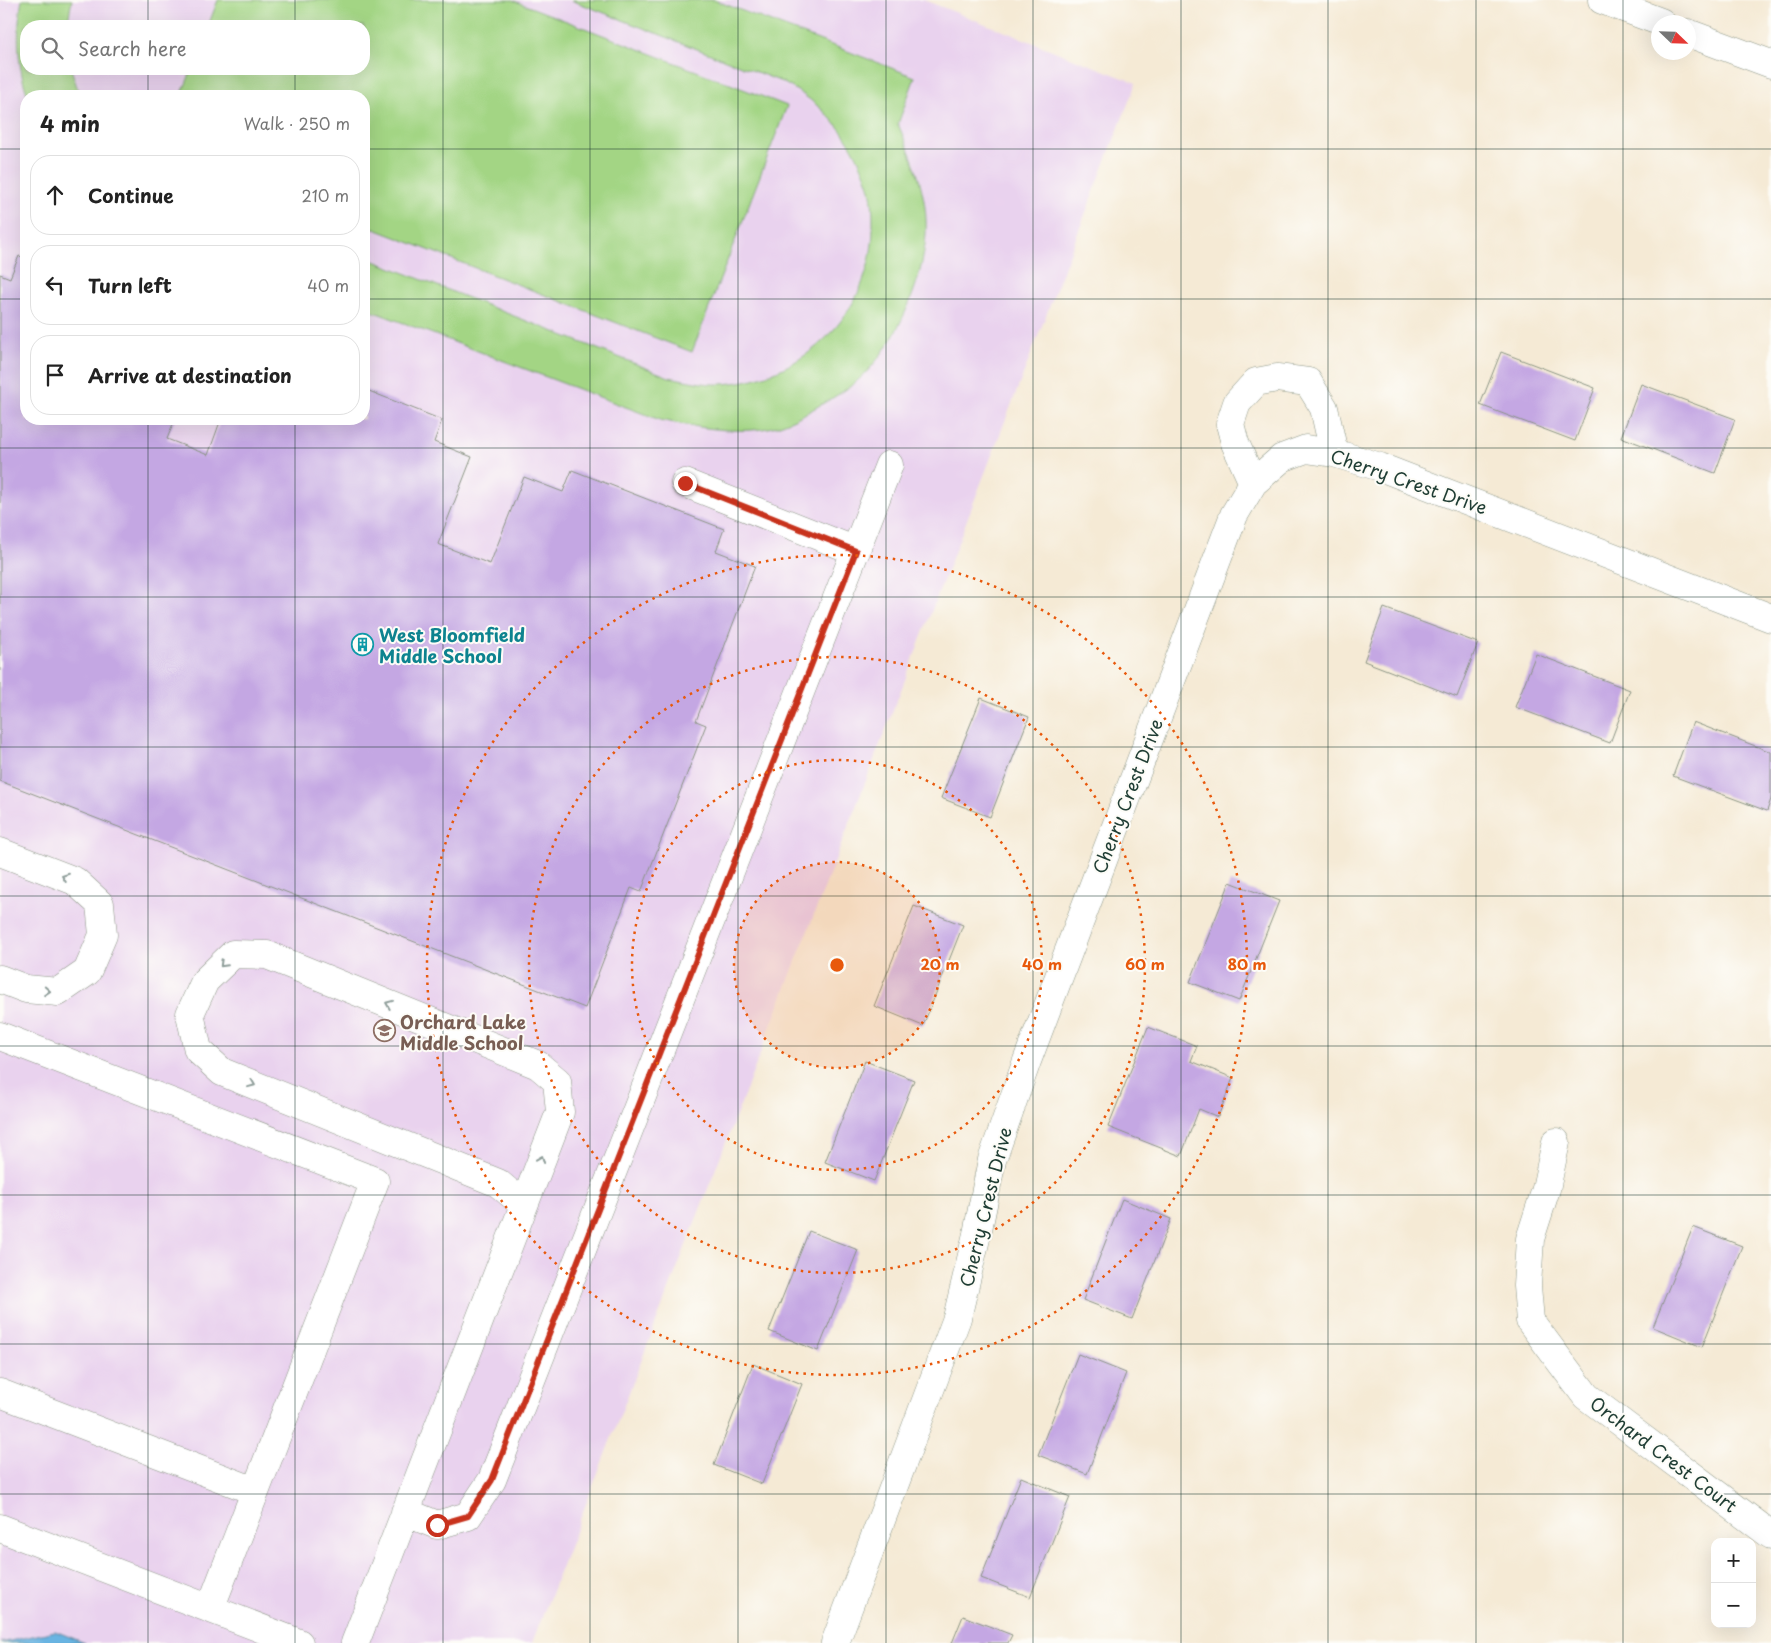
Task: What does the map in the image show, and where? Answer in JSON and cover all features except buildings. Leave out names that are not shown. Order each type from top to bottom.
[{"type":"street","points":[[1602,0],[1651,18]]},
{"type":"street","points":[[1696,36],[1771,64]]},
{"type":"street","points":[[1253,484],[1235,443],[1230,424],[1237,403],[1256,382],[1277,378],[1308,382],[1324,408],[1334,452]]},
{"type":"street","name":"Cherry Crest Drive","points":[[835,1643],[957,1318],[992,1160],[1024,1070],[1234,515],[1253,484],[1282,458],[1306,449],[1334,452],[1380,467],[1769,612]]},
{"type":"street","points":[[405,1512],[437,1525],[468,1516],[492,1480],[889,465]]},
{"type":"street","points":[[685,483],[856,551]]},
{"type":"street","points":[[0,852],[75,881],[100,904],[103,935],[87,972],[58,992],[26,989],[0,979]]},
{"type":"street","points":[[355,1643],[560,1112],[557,1081],[538,1065],[267,955],[233,954],[205,982],[190,1014],[198,1050],[222,1072],[498,1183],[523,1204]]},
{"type":"street","points":[[0,1036],[375,1181],[210,1609]]},
{"type":"street","name":"Orchard Crest Court","points":[[1556,1142],[1546,1189],[1530,1239],[1526,1286],[1530,1321],[1586,1396],[1771,1535]]},
{"type":"street","points":[[0,1393],[255,1491]]},
{"type":"street","points":[[0,1528],[298,1643]]},
{"type":"shaded area","name":"Orchard Lake Middle School","points":[[0,0],[924,0],[1136,83],[532,1643],[0,1643]]},
{"type":"green space","points":[[22,0],[72,0],[68,20],[20,20],[20,61],[19,24]]},
{"type":"green space","points":[[218,0],[512,0],[787,106],[692,352],[370,227],[370,90],[183,90],[190,75],[370,75],[370,20],[210,20]]},
{"type":"green space","points":[[571,0],[714,0],[915,77],[898,124],[914,164],[925,204],[926,233],[920,272],[905,314],[883,352],[871,368],[857,381],[831,399],[784,423],[760,429],[717,429],[660,420],[370,310],[370,259],[669,377],[695,382],[722,384],[752,379],[780,369],[806,355],[828,336],[847,313],[861,287],[870,259],[873,228],[872,198],[869,186],[853,149],[834,122],[811,100],[782,82]]},
{"type":"green space","points":[[22,75],[73,75],[78,90],[26,90]]},
{"type":"water","points":[[55,1631],[85,1643],[1,1643]]},
{"type":"place","name":"West Bloomfield Middle School","points":[[363,644]]},
{"type":"place","name":"Orchard Lake Middle School","points":[[384,1031]]},
{"type":"route","points":[[437,1525],[468,1516],[492,1480],[856,551],[685,483]]}]
